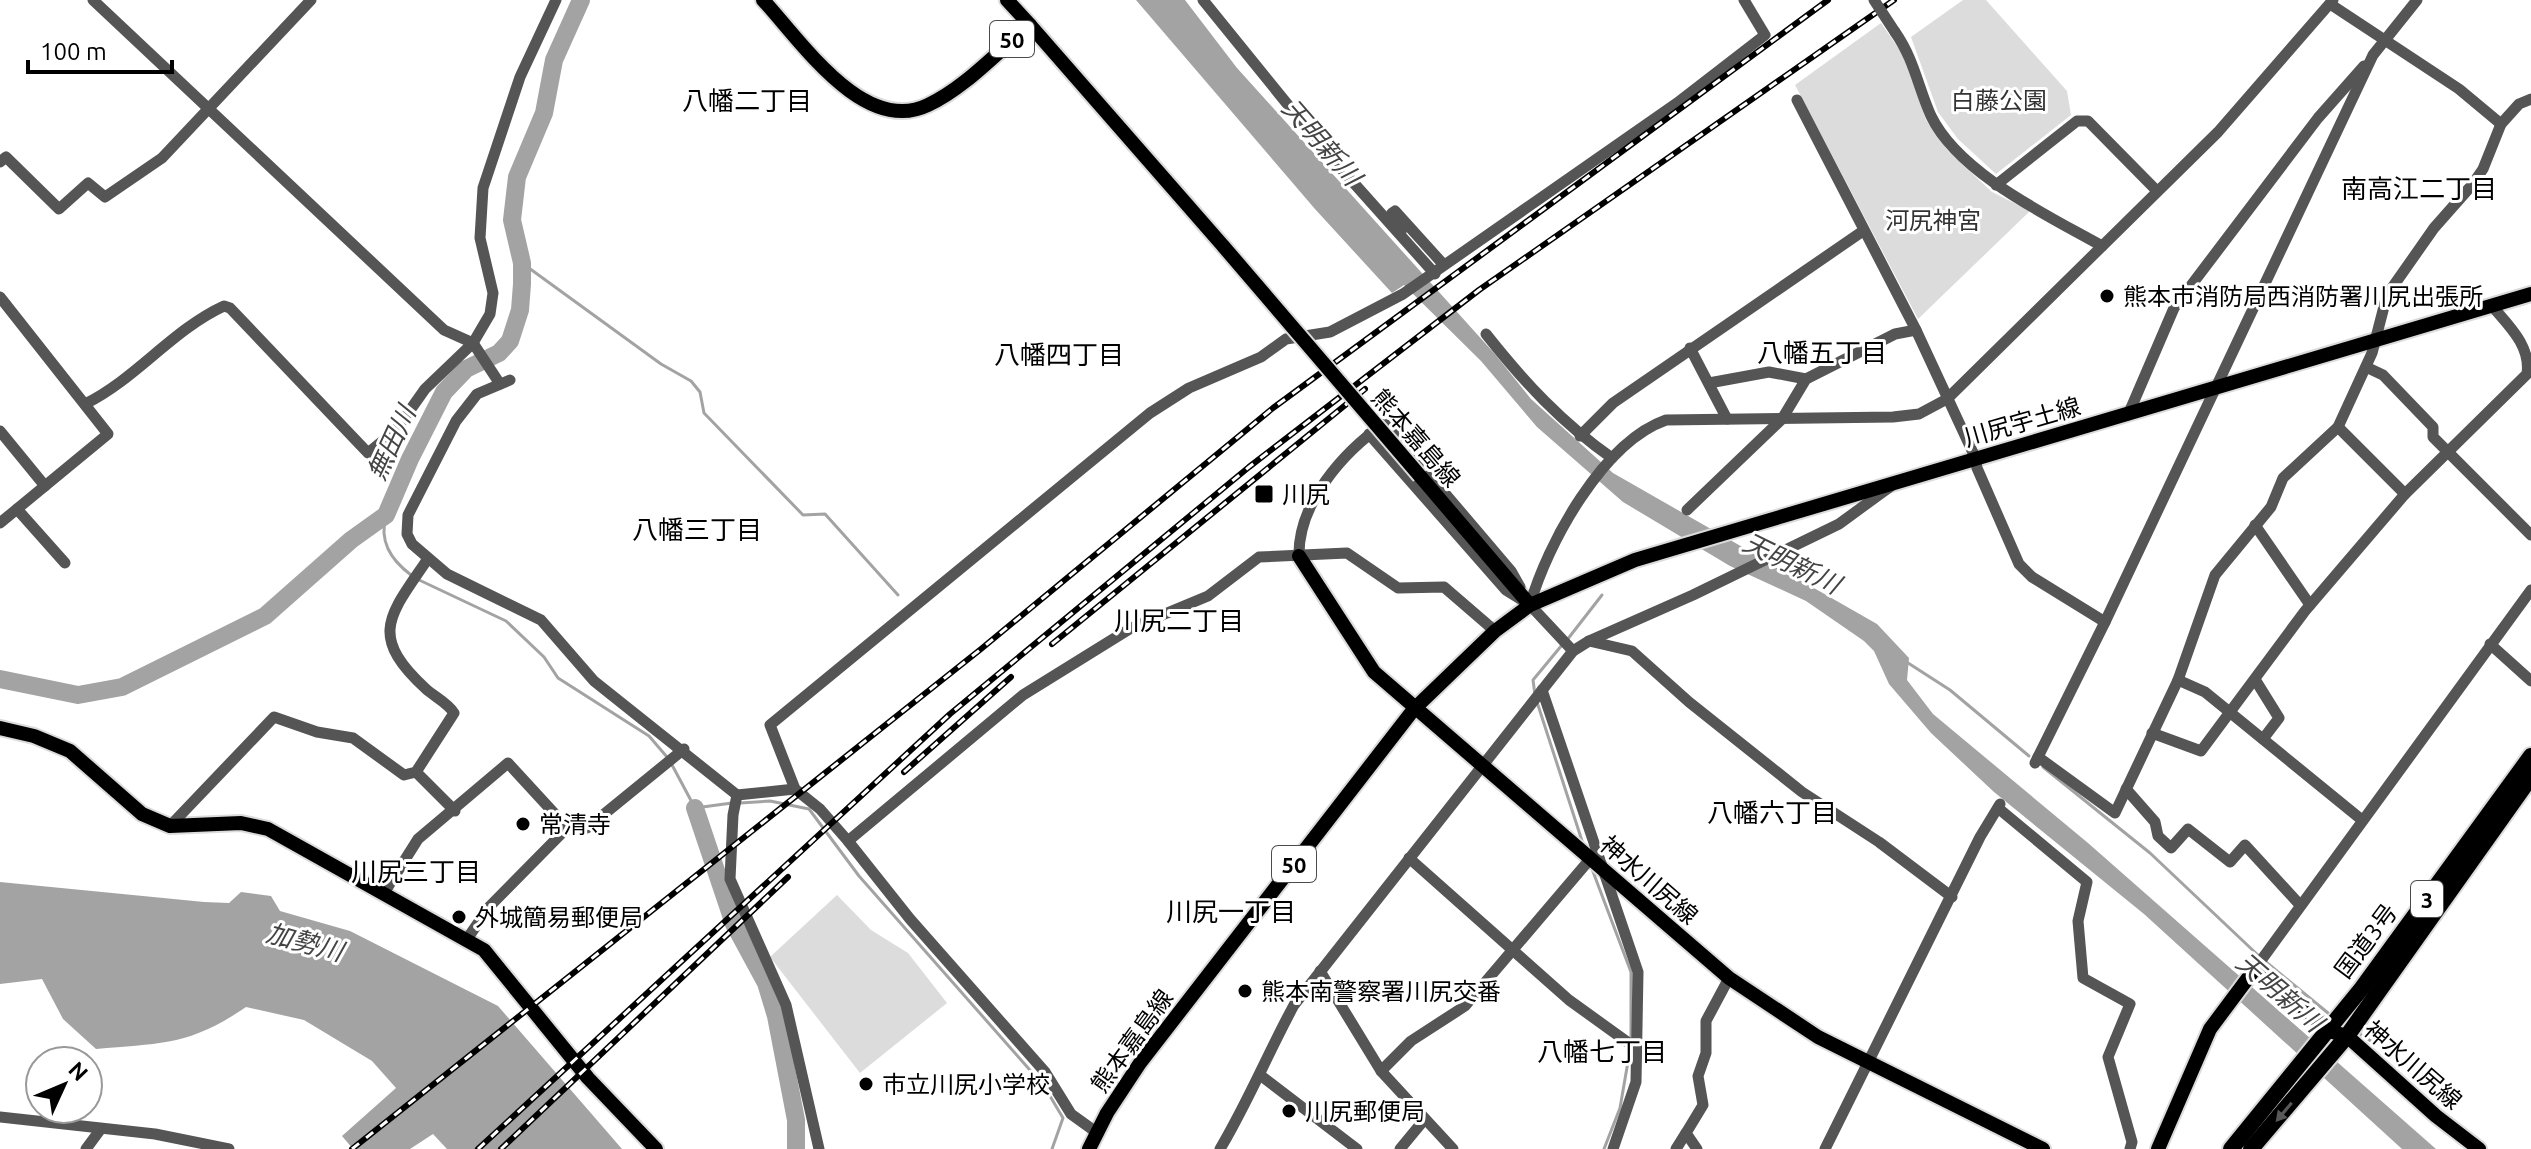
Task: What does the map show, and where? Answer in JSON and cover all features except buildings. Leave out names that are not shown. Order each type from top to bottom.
[{"type":"highway","name":"国道3号","points":[[2231,1149],[2302,1064],[2328,1041],[2531,756]]},
{"type":"highway","name":"国道3号","points":[[2328,1041],[2347,1036],[2531,777]]},
{"type":"highway","name":"国道3号","points":[[2251,1149],[2316,1074],[2328,1041]]},
{"type":"main road","name":"50","points":[[763,0],[847,90],[876,108],[893,112],[928,105],[1030,25]]},
{"type":"main road","name":"熊本嘉島線","points":[[1007,0],[1224,247],[1530,605],[1495,631],[1414,709],[1140,1063],[1096,1132],[1089,1149]]},
{"type":"main road","name":"川尻宇土線","points":[[1530,605],[1589,577],[1678,547],[2531,294]]},
{"type":"main road","name":"神水川尻線","points":[[1299,556],[1374,672],[1729,978],[1790,1020],[1867,1063],[2043,1149]]},
{"type":"main road","points":[[0,728],[34,736],[70,751],[142,814],[170,826],[227,823],[268,829],[467,939],[484,950],[588,1078],[656,1149]]},
{"type":"main road","name":"神水川尻線","points":[[2257,966],[2328,1041]]},
{"type":"main road","points":[[2158,1149],[2210,1029],[2257,966]]},
{"type":"main road","name":"神水川尻線","points":[[2347,1036],[2436,1116],[2479,1149]]},
{"type":"street","points":[[93,0],[444,330],[476,346],[502,381],[477,394],[465,406],[411,507],[407,534],[427,560],[541,620],[594,681],[737,795],[795,789]]},
{"type":"street","points":[[0,162],[6,157],[59,209],[88,183],[105,197],[162,158],[311,0]]},
{"type":"street","points":[[85,404],[106,394],[172,340],[224,306],[230,308],[368,453],[396,430],[425,389],[476,346],[490,314],[493,293],[480,238],[483,188],[520,77],[556,0]]},
{"type":"street","points":[[1203,0],[1327,153],[1406,244],[1437,271]]},
{"type":"street","points":[[1096,1132],[1071,1114],[1045,1072],[910,919],[820,809],[795,789],[770,725],[1150,413],[1189,388],[1261,357],[1286,339],[1330,332],[1403,294],[1677,103],[1765,35],[1744,0]]},
{"type":"street","points":[[1874,0],[1911,54],[1932,118],[1996,185],[2102,246]]},
{"type":"street","points":[[2417,0],[2373,57],[2105,622],[2036,760],[2115,813],[2178,680],[2215,575],[2271,507],[2283,478],[2338,427],[2376,341],[2387,295],[2418,249],[2483,169],[2501,124],[2519,104],[2531,99]]},
{"type":"street","points":[[1530,605],[1539,570],[1582,498],[1612,458],[1638,434],[1666,420],[1919,414],[1947,399],[2218,132],[2331,2],[2459,89],[2501,124]]},
{"type":"street","points":[[2128,415],[2174,308],[2318,118],[2373,57]]},
{"type":"street","points":[[1797,100],[1916,330],[1975,457],[2019,564],[2032,577],[2105,622]]},
{"type":"street","points":[[1996,185],[2077,121],[2088,121],[2157,191]]},
{"type":"street","points":[[1406,244],[1392,213],[1395,211],[1437,271]]},
{"type":"street","points":[[1580,436],[1613,403],[1863,231]]},
{"type":"street","points":[[0,297],[108,434],[0,523]]},
{"type":"street","points":[[2152,733],[2201,751],[2310,605],[2405,494],[2451,453],[2527,374],[2530,362],[2524,343],[2492,306]]},
{"type":"street","points":[[1687,510],[1782,419],[1806,379],[1882,340],[1916,330]]},
{"type":"street","points":[[1486,334],[1527,385],[1580,436],[1612,458]]},
{"type":"street","points":[[1690,348],[1727,419]]},
{"type":"street","points":[[2366,367],[2383,375],[2433,427],[2433,437],[2531,535]]},
{"type":"street","points":[[1709,383],[1769,372],[1806,379]]},
{"type":"street","points":[[1299,556],[1300,527],[1323,485],[1369,434],[1385,423],[1511,571],[1530,605],[1573,651]]},
{"type":"street","points":[[2338,427],[2405,494]]},
{"type":"street","points":[[0,431],[45,486]]},
{"type":"street","points":[[1369,434],[1506,590],[1530,605]]},
{"type":"street","points":[[1220,1149],[1248,1102],[1289,1015],[1320,971],[1573,651],[1839,524],[1895,483]]},
{"type":"street","points":[[17,509],[65,563]]},
{"type":"street","points":[[2255,525],[2310,605]]},
{"type":"street","points":[[848,841],[1023,695],[1131,628],[1208,596],[1259,557],[1347,553],[1398,588],[1444,587],[1495,631]]},
{"type":"street","points":[[170,826],[274,717],[317,732],[353,738],[404,775],[416,772],[454,713],[403,666],[390,631],[393,608],[427,560]]},
{"type":"street","points":[[2257,966],[2490,644],[2529,596]]},
{"type":"street","points":[[1589,641],[1632,651],[1689,702],[1802,792],[1879,842],[1952,897]]},
{"type":"street","points":[[2490,644],[2531,681]]},
{"type":"street","points":[[2178,680],[2205,692],[2362,820]]},
{"type":"street","points":[[2256,681],[2279,718],[2263,739]]},
{"type":"street","points":[[1542,690],[1638,972],[1636,1082],[1615,1148]]},
{"type":"street","points":[[467,939],[490,906],[565,830],[587,828],[681,751]]},
{"type":"street","points":[[384,893],[418,839],[455,811],[508,763],[565,825],[565,830]]},
{"type":"street","points":[[416,772],[455,811]]},
{"type":"street","points":[[2126,789],[2155,822],[2158,836],[2171,848],[2188,829],[2230,862],[2245,845],[2300,905]]},
{"type":"street","points":[[737,795],[730,879],[786,1005],[819,1149]]},
{"type":"street","points":[[1825,1149],[1980,837],[1999,806],[2087,882],[2078,921],[2083,978],[2130,1004],[2108,1057],[2132,1142],[2130,1149]]},
{"type":"street","points":[[1409,858],[1569,1000],[1637,1049]]},
{"type":"street","points":[[1381,1071],[1411,1041],[1465,1006],[1591,858]]},
{"type":"street","points":[[1320,971],[1381,1071],[1453,1149]]},
{"type":"street","points":[[1676,1149],[1703,1105],[1698,1076],[1706,1053],[1706,1021],[1729,978]]},
{"type":"street","points":[[1260,1075],[1357,1149]]},
{"type":"street","points":[[0,1117],[35,1118],[100,1130],[155,1134],[229,1149]]},
{"type":"street","points":[[1400,1149],[1424,1120]]},
{"type":"street","points":[[86,1149],[100,1130]]},
{"type":"street","points":[[1686,1133],[1697,1149]]},
{"type":"green space","name":"白藤公園","points":[[1963,0],[1986,0],[2067,91],[2071,115],[1996,174],[1958,139],[1938,112],[1911,37]]},
{"type":"green space","name":"河尻神宮","points":[[1881,23],[1904,56],[1926,120],[1948,151],[1992,192],[2030,211],[1918,319],[1795,85]]},
{"type":"green space","points":[[837,895],[871,930],[908,953],[947,1003],[860,1073],[770,957]]},
{"type":"water","points":[[1136,0],[1185,0],[1237,68],[1494,353],[1531,399],[1613,473],[1877,624],[1909,658],[1907,680],[1933,714],[2088,843],[2436,1149],[2402,1149],[2144,914],[1994,792],[1931,733],[1889,684],[1874,651],[1864,641],[1806,601],[1730,566],[1623,502],[1537,427],[1481,361],[1404,285],[1392,293],[1315,209]]},
{"type":"water","name":"加勢川","points":[[0,882],[204,902],[229,903],[241,892],[271,896],[280,911],[350,931],[498,1006],[622,1149],[447,1149],[433,1134],[410,1149],[353,1149],[342,1136],[396,1088],[372,1061],[304,1020],[246,1007],[191,1036],[104,1048],[104,1045],[92,1045],[63,1019],[42,979],[0,984]]},
{"type":"waterway","name":"無田川","points":[[0,679],[78,695],[122,687],[265,616],[351,540],[386,515],[444,392],[466,369],[499,353],[510,341],[520,310],[522,284],[522,263],[512,220],[517,177],[544,113],[554,60],[581,0]]},
{"type":"waterway","points":[[522,263],[661,364],[691,381],[700,392],[704,413],[803,515],[825,514],[898,595]]},
{"type":"waterway","points":[[386,515],[384,533],[388,549],[397,563],[411,575]]},
{"type":"waterway","points":[[417,579],[506,621],[544,657],[558,678],[649,736],[667,757]]},
{"type":"waterway","points":[[1567,640],[1602,595]]},
{"type":"waterway","points":[[1535,695],[1533,680],[1562,645]]},
{"type":"waterway","points":[[1905,661],[1950,690],[2029,756]]},
{"type":"waterway","points":[[1537,702],[1584,847]]},
{"type":"waterway","points":[[671,763],[695,808],[732,803]]},
{"type":"waterway","name":"天明新川","points":[[2043,767],[2150,853],[2260,957]]},
{"type":"waterway","points":[[740,803],[770,801],[809,809],[859,876],[1044,1086],[1063,1118],[1052,1149]]},
{"type":"waterway","points":[[695,808],[734,924],[766,983],[776,1016],[796,1120],[796,1149]]},
{"type":"waterway","points":[[1592,869],[1631,972],[1631,1038]]},
{"type":"waterway","name":"天明新川","points":[[2266,962],[2328,1013]]},
{"type":"waterway","points":[[2360,1034],[2374,1043]]},
{"type":"waterway","points":[[1604,1149],[1620,1108],[1630,1050]]},
{"type":"railway","points":[[352,1149],[981,649],[1273,408],[1828,0]]},
{"type":"railway","points":[[478,1149],[950,714],[1249,467],[1479,290],[1894,0]]},
{"type":"railway","points":[[1052,644],[1365,389]]},
{"type":"railway","points":[[904,772],[1011,677]]},
{"type":"railway","points":[[501,1149],[788,877]]},
{"type":"place","name":"熊本市消防局西消防署川尻出張所","points":[[2107,296]]},
{"type":"place","name":"川尻","points":[[1264,494]]},
{"type":"place","name":"常清寺","points":[[523,824]]},
{"type":"place","name":"外城簡易郵便局","points":[[459,917]]},
{"type":"place","name":"熊本南警察署川尻交番","points":[[1245,991]]},
{"type":"place","name":"市立川尻小学校","points":[[866,1084]]},
{"type":"place","name":"川尻郵便局","points":[[1289,1111]]},
{"type":"district","name":"八幡二丁目","points":[[747,100]]},
{"type":"district","name":"南高江二丁目","points":[[2419,188]]},
{"type":"district","name":"八幡五丁目","points":[[1822,352]]},
{"type":"district","name":"八幡四丁目","points":[[1059,354]]},
{"type":"district","name":"八幡三丁目","points":[[697,529]]},
{"type":"district","name":"川尻二丁目","points":[[1179,620]]},
{"type":"district","name":"八幡六丁目","points":[[1772,812]]},
{"type":"district","name":"川尻三丁目","points":[[416,871]]},
{"type":"district","name":"川尻一丁目","points":[[1231,911]]},
{"type":"district","name":"八幡七丁目","points":[[1602,1051]]}]
